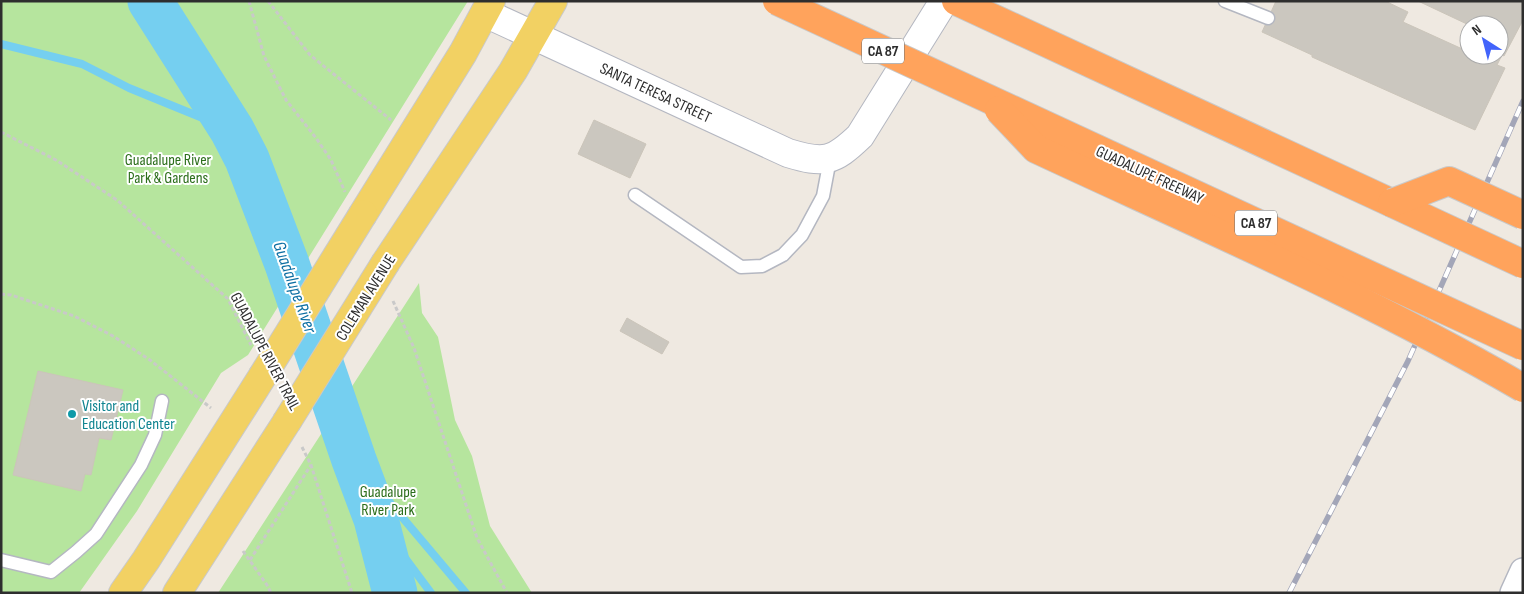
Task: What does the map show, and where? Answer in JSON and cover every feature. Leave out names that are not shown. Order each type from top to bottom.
[{"type":"highway","name":"GUADALUPE FREEWAY","points":[[777,1],[1523,346]]},
{"type":"highway","points":[[956,1],[1523,264]]},
{"type":"highway","points":[[989,100],[1036,149],[1378,309],[1470,357],[1523,388]]},
{"type":"highway","points":[[1392,202],[1449,181],[1523,215]]},
{"type":"main road","name":"COLEMAN AVENUE","points":[[177,593],[292,431],[386,262],[513,71],[553,1]]},
{"type":"main road","points":[[122,593],[146,560],[262,377],[463,53],[488,7]]},
{"type":"street","points":[[830,159],[844,151],[860,136],[944,1]]},
{"type":"street","name":"SANTA TERESA STREET","points":[[488,7],[535,35],[788,153],[807,159],[830,159]]},
{"type":"street","points":[[1513,593],[1523,571]]},
{"type":"lane","points":[[1225,1],[1268,18]]},
{"type":"lane","points":[[635,195],[741,267],[762,266],[783,255],[802,235],[823,196],[830,159]]},
{"type":"lane","points":[[1,560],[51,572],[96,534],[141,465],[155,435],[162,400]]},
{"type":"path","points":[[268,1],[310,55],[412,136]]},
{"type":"path","name":"GUADALUPE RIVER TRAIL","points":[[1,132],[56,160],[117,200],[228,299],[254,351]]},
{"type":"path","points":[[1,294],[11,295],[74,316],[113,336],[150,360],[199,401],[233,423]]},
{"type":"path","points":[[292,431],[311,465],[352,593]]},
{"type":"path","points":[[250,560],[311,465]]},
{"type":"path","points":[[243,551],[267,585],[270,593]]},
{"type":"green space","name":"Guadalupe River Park & Gardens","points":[[1,1],[468,1],[248,355],[221,373],[137,511],[79,593],[1,593]]},
{"type":"green space","name":"Guadalupe River Park","points":[[419,283],[422,313],[438,337],[455,420],[472,456],[490,526],[532,593],[218,593]]},
{"type":"building","points":[[1276,1],[1385,1],[1408,12],[1403,22],[1459,47],[1459,65],[1497,65],[1505,68],[1475,130],[1312,57],[1312,55],[1262,32]]},
{"type":"building","points":[[1418,1],[1523,1],[1523,20],[1509,47],[1509,15],[1459,15],[1459,20]]},
{"type":"building","points":[[594,120],[646,144],[630,178],[578,154]]},
{"type":"building","points":[[627,318],[669,342],[662,354],[620,331]]},
{"type":"building","name":"Visitor and Education Center","points":[[38,371],[123,390],[111,440],[99,438],[91,475],[85,474],[81,491],[13,475]]},
{"type":"waterway","name":"Guadalupe River","points":[[150,1],[232,130],[247,159],[287,264],[376,519],[395,593]]},
{"type":"waterway","points":[[1,44],[82,64],[129,88],[232,130]]},
{"type":"waterway","points":[[354,460],[466,593]]},
{"type":"waterway","points":[[376,519],[431,593]]},
{"type":"railway","points":[[1289,593],[1408,361],[1523,101]]},
{"type":"place","name":"Visitor and Education Center","points":[[72,414]]}]
